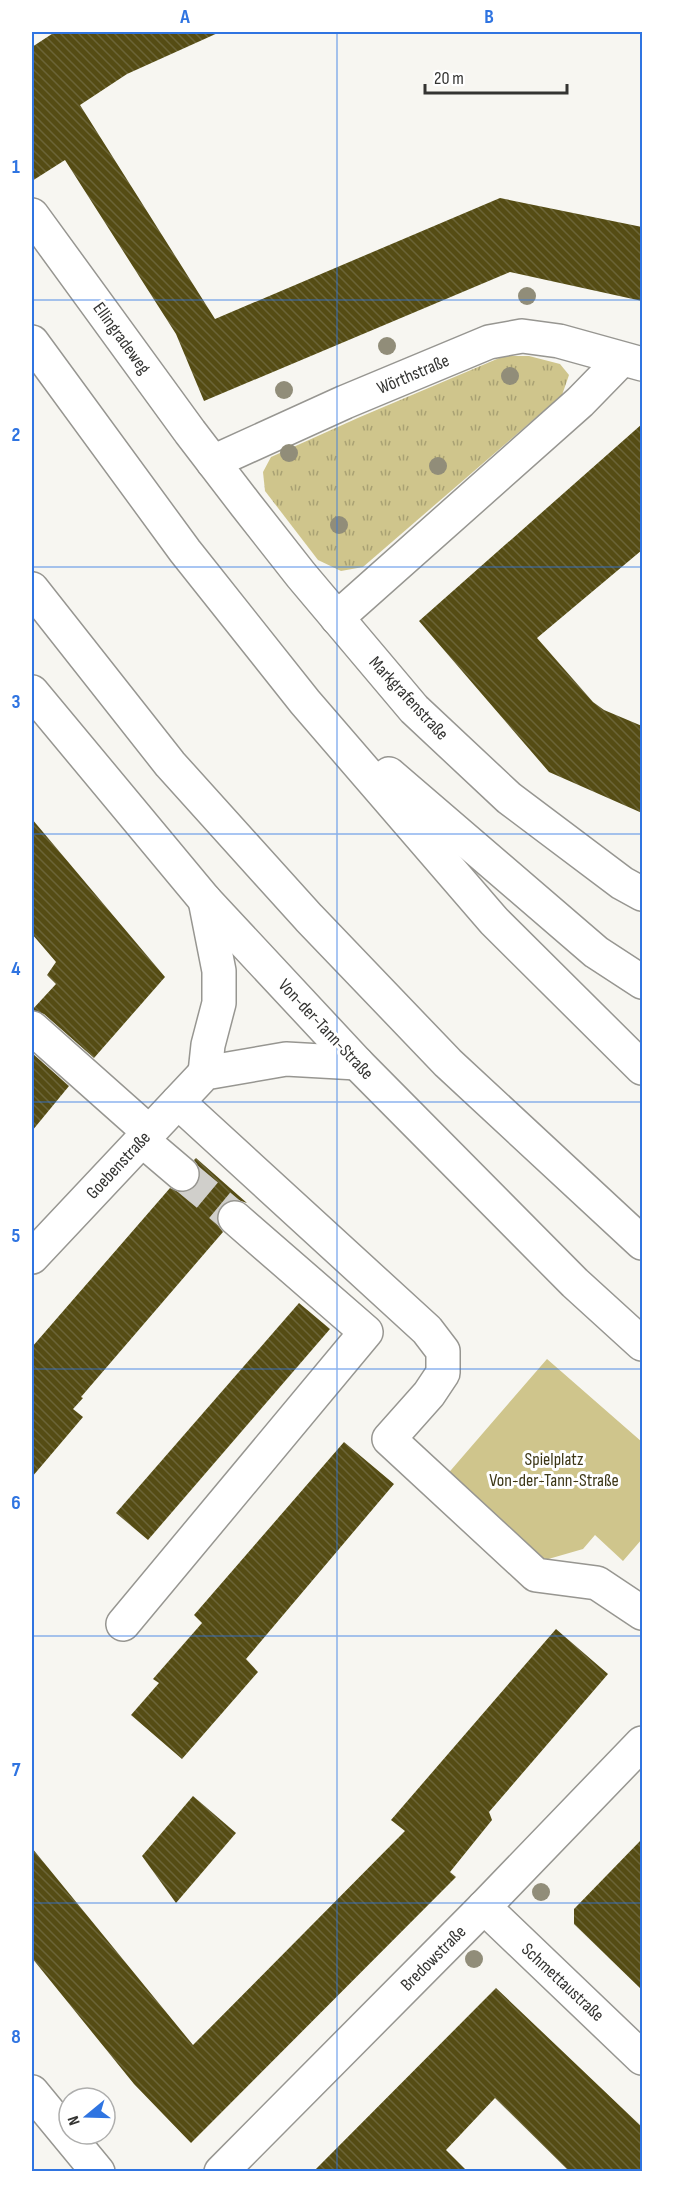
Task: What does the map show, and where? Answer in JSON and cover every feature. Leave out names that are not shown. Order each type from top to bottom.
[{"type":"main road","name":"Ellingradeweg","points":[[32,214],[213,462]]},
{"type":"main road","name":"Wörthstraße","points":[[213,462],[345,402],[489,342],[522,336],[531,337],[559,341],[632,362]]},
{"type":"main road","points":[[32,342],[185,551],[305,702],[494,921],[642,1068]]},
{"type":"main road","name":"Wörthstraße","points":[[337,618],[580,402],[632,362]]},
{"type":"main road","name":"Markgrafenstraße","points":[[213,462],[301,574],[414,709],[509,798],[622,882],[642,894]]},
{"type":"main road","points":[[32,589],[170,764],[309,918],[448,1062],[642,1242]]},
{"type":"main road","name":"Von-der-Tann-Straße","points":[[32,692],[205,900],[357,1063],[575,1283],[642,1344]]},
{"type":"main road","points":[[305,702],[596,952],[642,982]]},
{"type":"main road","points":[[205,900],[219,971],[219,1003],[208,1045],[205,1073],[286,1059],[357,1063]]},
{"type":"main road","points":[[32,1028],[146,1136],[182,1174]]},
{"type":"main road","name":"Goebenstraße","points":[[32,1257],[205,1073]]},
{"type":"main road","points":[[178,1102],[427,1330],[443,1351],[443,1373],[429,1394],[389,1439],[536,1575],[597,1583],[642,1613]]},
{"type":"main road","points":[[123,1624],[366,1332],[235,1218]]},
{"type":"main road","name":"Bredowstraße","points":[[221,2172],[484,1907],[642,1743]]},
{"type":"main road","name":"Schmettaustraße","points":[[484,1907],[642,2058]]},
{"type":"main road","points":[[32,2092],[98,2172]]},
{"type":"green space","points":[[504,356],[529,356],[560,364],[569,375],[562,395],[363,567],[341,571],[318,560],[265,491],[263,472],[271,457]]},
{"type":"green space","name":"Spielplatz Von-der-Tann-Straße","points":[[547,1359],[642,1442],[642,1539],[623,1561],[595,1535],[583,1549],[538,1562],[445,1477]]},
{"type":"building","points":[[55,32],[220,32],[127,74],[80,105],[215,319],[500,198],[642,227],[642,301],[510,272],[204,401],[176,334],[65,160],[32,181],[32,47]]},
{"type":"building","points":[[642,424],[642,550],[537,638],[593,702],[604,710],[642,726],[642,813],[549,772],[419,621]]},
{"type":"building","points":[[32,819],[165,977],[94,1058],[44,1014],[32,1010],[56,984],[47,975],[56,962],[32,934]]},
{"type":"building","points":[[32,1053],[69,1086],[32,1131]]},
{"type":"building","points":[[196,1158],[247,1203],[229,1200],[221,1206],[217,1215],[217,1224],[223,1232],[81,1397],[83,1398],[73,1409],[83,1417],[32,1477],[32,1347],[170,1188],[179,1192],[189,1191],[196,1187],[200,1177],[199,1167],[194,1160]]},
{"type":"building","points":[[299,1303],[330,1329],[148,1540],[116,1513]]},
{"type":"building","points":[[344,1442],[394,1484],[246,1659],[258,1672],[182,1759],[131,1715],[159,1683],[153,1679],[202,1623],[194,1615]]},
{"type":"building","points":[[556,1629],[608,1674],[489,1812],[492,1820],[450,1872],[456,1877],[191,2143],[134,2084],[32,1958],[32,1848],[193,2045],[405,1831],[391,1820]]},
{"type":"building","points":[[193,1796],[236,1833],[176,1903],[142,1856]]},
{"type":"building","points":[[642,1839],[642,1990],[574,1924],[574,1909]]},
{"type":"building","points":[[496,1988],[642,2127],[642,2172],[570,2172],[495,2098],[446,2150],[468,2172],[313,2172]]},
{"type":"tunnel","points":[[182,1174],[235,1218]]}]
